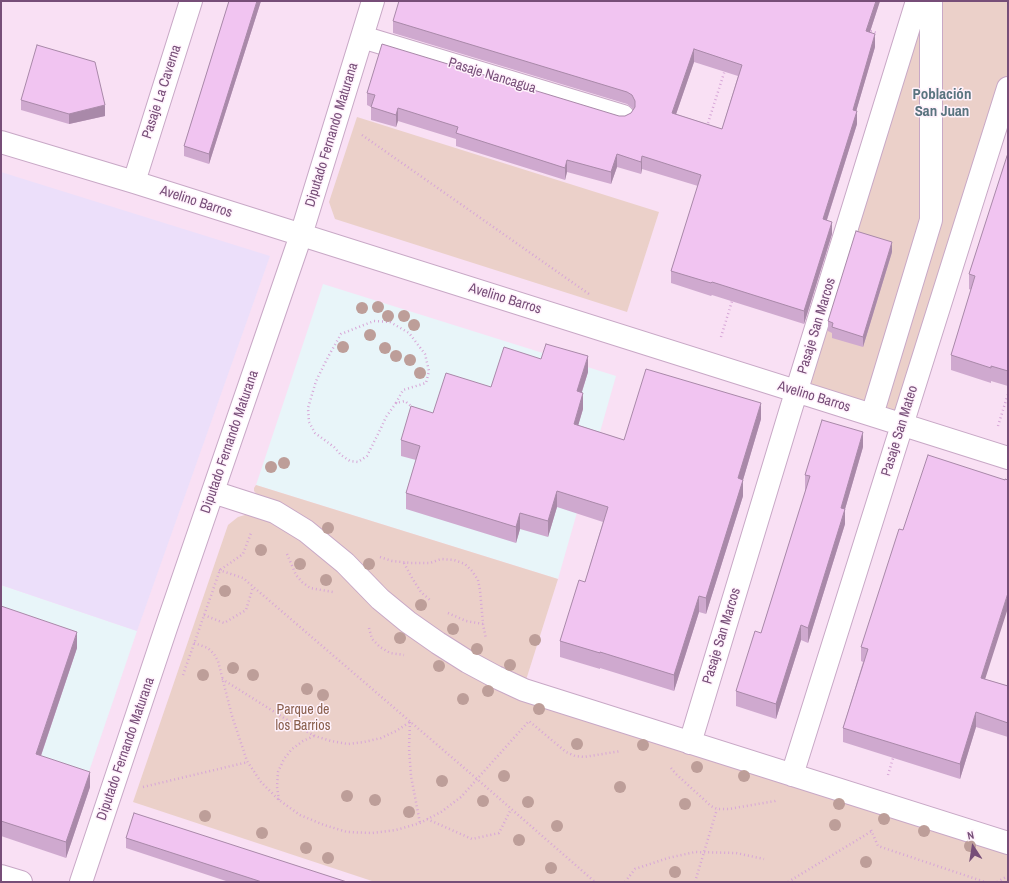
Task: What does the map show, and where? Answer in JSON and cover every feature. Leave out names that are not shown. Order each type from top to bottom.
[{"type":"street","name":"Pasaje La Caverna","points":[[134,182],[191,1]]},
{"type":"street","name":"Diputado Fernando Maturana","points":[[81,882],[301,235],[373,1]]},
{"type":"street","name":"Pasaje San Marcos","points":[[690,743],[796,392],[917,1]]},
{"type":"street","points":[[872,415],[931,220],[931,1]]},
{"type":"street","name":"Pasaje Nancagua","points":[[362,37],[623,116]]},
{"type":"street","name":"Pasaje San Mateo","points":[[792,774],[1008,88]]},
{"type":"street","name":"Avelino Barros","points":[[1,142],[134,182],[999,455]]},
{"type":"street","points":[[213,492],[275,512],[306,531],[345,563],[380,599],[408,622],[462,658],[496,677],[524,690],[1008,843]]},
{"type":"street","points":[[1,876],[21,882]]},
{"type":"path","points":[[862,28],[905,42]]},
{"type":"path","points":[[708,123],[727,66]]},
{"type":"path","points":[[356,131],[594,298]]},
{"type":"path","points":[[712,364],[735,292]]},
{"type":"path","points":[[396,403],[403,390],[426,383],[429,371],[425,354],[409,333],[390,322],[374,321],[341,334],[316,381],[308,408],[309,422],[315,433],[334,446],[350,461],[358,462],[367,456],[386,417],[396,403],[405,401],[415,410]]},
{"type":"path","points":[[999,455],[1008,394]]},
{"type":"path","points":[[287,553],[296,576],[302,582],[310,588],[334,592]]},
{"type":"path","points":[[373,555],[392,561],[430,563],[441,559],[454,560],[465,564],[478,580],[488,652],[496,677]]},
{"type":"path","points":[[190,559],[243,578],[595,882]]},
{"type":"path","points":[[404,562],[412,578],[422,592],[434,604]]},
{"type":"path","points":[[204,615],[224,623],[246,610],[253,587]]},
{"type":"path","points":[[444,610],[449,614],[466,621],[483,624]]},
{"type":"path","points":[[194,643],[208,648],[214,654],[218,662],[232,716],[248,762],[261,782],[279,800],[300,815],[324,825],[347,832],[372,833],[396,830],[420,823],[441,812],[461,797],[529,721],[566,752],[575,756],[584,757],[628,750]]},
{"type":"path","points":[[222,679],[300,728],[315,736],[331,741],[348,744],[381,738],[410,722]]},
{"type":"path","points":[[410,722],[409,748],[411,776],[420,823]]},
{"type":"path","points":[[279,800],[277,787],[278,772],[284,759],[292,749],[303,741],[315,736]]},
{"type":"path","points":[[879,802],[896,750]]},
{"type":"path","points":[[143,787],[248,762]]},
{"type":"path","points":[[666,762],[676,774],[717,810],[775,801],[780,798]]},
{"type":"path","points":[[427,819],[472,839],[499,833],[511,808]]},
{"type":"path","points":[[695,882],[717,810]]},
{"type":"path","points":[[869,825],[878,846],[985,882]]},
{"type":"path","points":[[788,882],[872,831]]},
{"type":"path","points":[[624,882],[635,869],[668,858],[695,852],[736,853],[764,859]]},
{"type":"path","points":[[997,882],[1008,876]]},
{"type":"shaded area","points":[[1,1],[1008,1],[1008,882],[1,882]]},
{"type":"shaded area","points":[[1,172],[270,256],[137,631],[1,585]]},
{"type":"shaded area","points":[[323,284],[616,376],[558,579],[256,485]]},
{"type":"shaded area","points":[[1,585],[137,631],[84,786],[1,758]]},
{"type":"green space","points":[[917,1],[1008,1],[1008,88],[902,424],[797,392]]},
{"type":"green space","points":[[357,117],[659,212],[627,312],[335,219],[329,202]]},
{"type":"green space","points":[[256,485],[558,579],[526,680],[495,666],[436,631],[258,496],[254,491]]},
{"type":"green space","name":"Parque de los Barrios","points":[[253,515],[268,519],[294,535],[438,653],[1008,852],[1008,882],[375,882],[133,802],[228,525],[238,517]]},
{"type":"building","points":[[229,1],[257,1],[209,154],[184,146]]},
{"type":"building","points":[[399,1],[876,1],[866,31],[875,34],[853,110],[857,111],[823,219],[832,222],[804,311],[712,282],[711,283],[671,271],[701,175],[642,156],[641,162],[617,154],[611,172],[567,160],[565,168],[456,133],[458,127],[398,108],[396,115],[371,107],[375,95],[367,93],[382,44],[619,116],[625,116],[631,113],[635,107],[635,101],[632,95],[627,92],[393,21]],"holes":[[[694,49],[742,65],[722,129],[672,113]]]},
{"type":"building","points":[[37,45],[95,62],[105,105],[69,114],[21,100]]},
{"type":"building","points":[[1007,156],[1008,371],[991,366],[991,368],[951,355],[975,276],[969,274]]},
{"type":"building","points":[[856,231],[892,242],[863,337],[832,327],[833,323],[828,321]]},
{"type":"building","points":[[546,344],[588,356],[577,391],[583,393],[574,424],[624,440],[646,369],[761,403],[738,478],[743,480],[706,598],[699,596],[674,675],[560,641],[579,580],[585,582],[608,507],[557,491],[548,521],[520,513],[516,527],[406,493],[420,446],[401,440],[411,406],[433,413],[446,373],[491,387],[504,347],[541,359]]},
{"type":"building","points":[[822,420],[863,432],[841,508],[845,509],[808,628],[801,625],[776,704],[736,691],[755,631],[761,633],[810,476],[805,475]]},
{"type":"building","points":[[928,455],[1008,480],[1008,593],[981,678],[1008,686],[1008,723],[976,712],[960,764],[843,728],[868,649],[861,647],[899,529],[903,530]]},
{"type":"building","points":[[1,606],[77,632],[36,754],[90,772],[66,842],[1,821]]},
{"type":"building","points":[[134,813],[347,882],[262,882],[126,838]]},
{"type":"district","name":"Población San Juan","points":[[942,104]]}]
